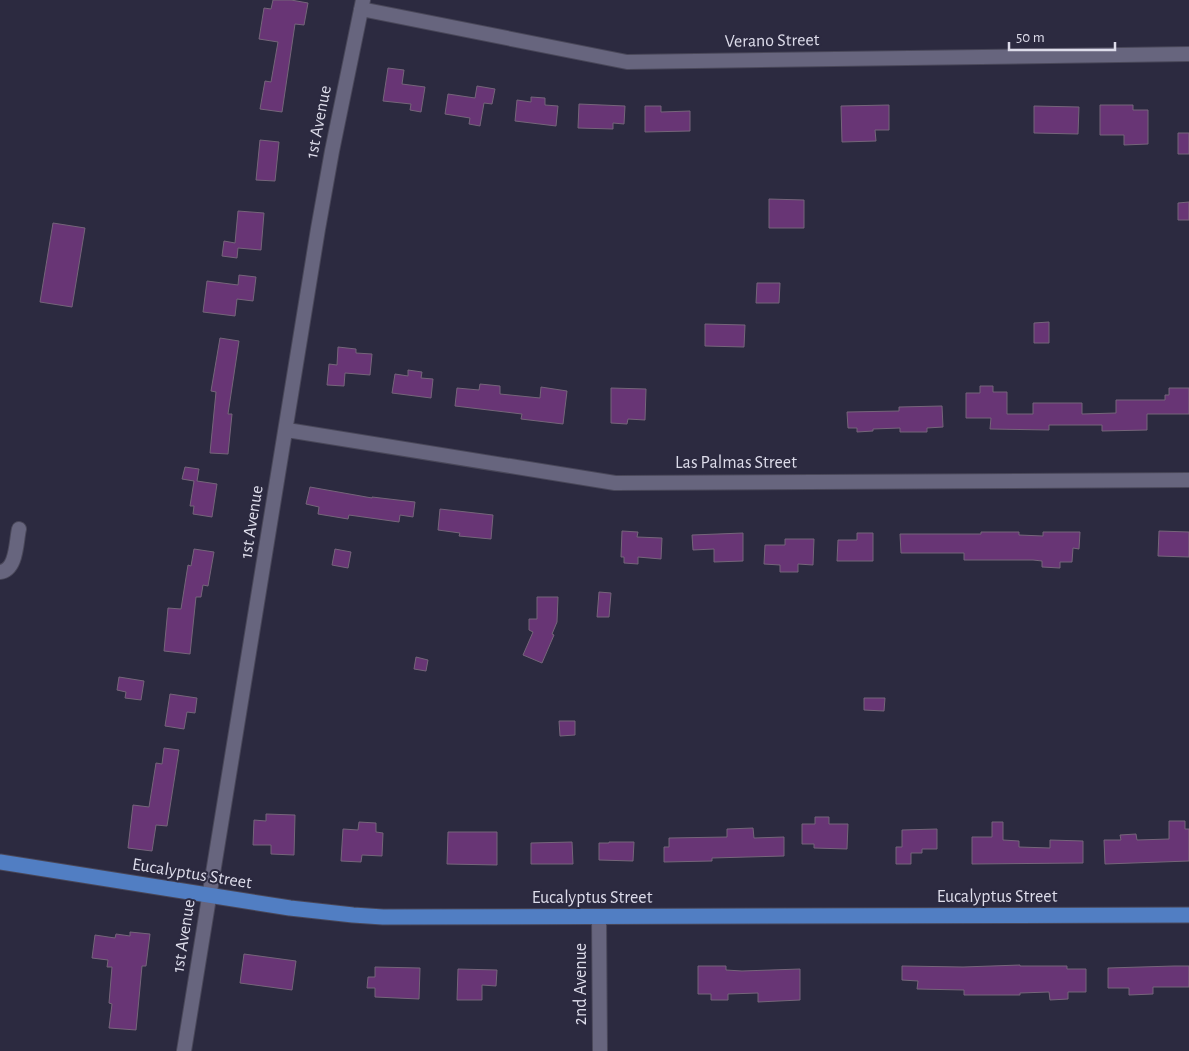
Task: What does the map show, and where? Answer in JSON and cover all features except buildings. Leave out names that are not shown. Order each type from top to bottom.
[{"type":"main road","name":"Eucalyptus Street","points":[[0,862],[290,908],[353,915],[418,918],[1189,915]]},
{"type":"street","name":"Verano Street","points":[[362,4],[627,62],[1189,54]]},
{"type":"street","name":"1st Avenue","points":[[184,1051],[332,151],[362,4]]},
{"type":"street","name":"Las Palmas Street","points":[[286,430],[614,483],[1189,480]]},
{"type":"street","points":[[0,572],[5,572],[12,563],[19,529]]},
{"type":"street","name":"2nd Avenue","points":[[599,917],[600,1051]]}]
